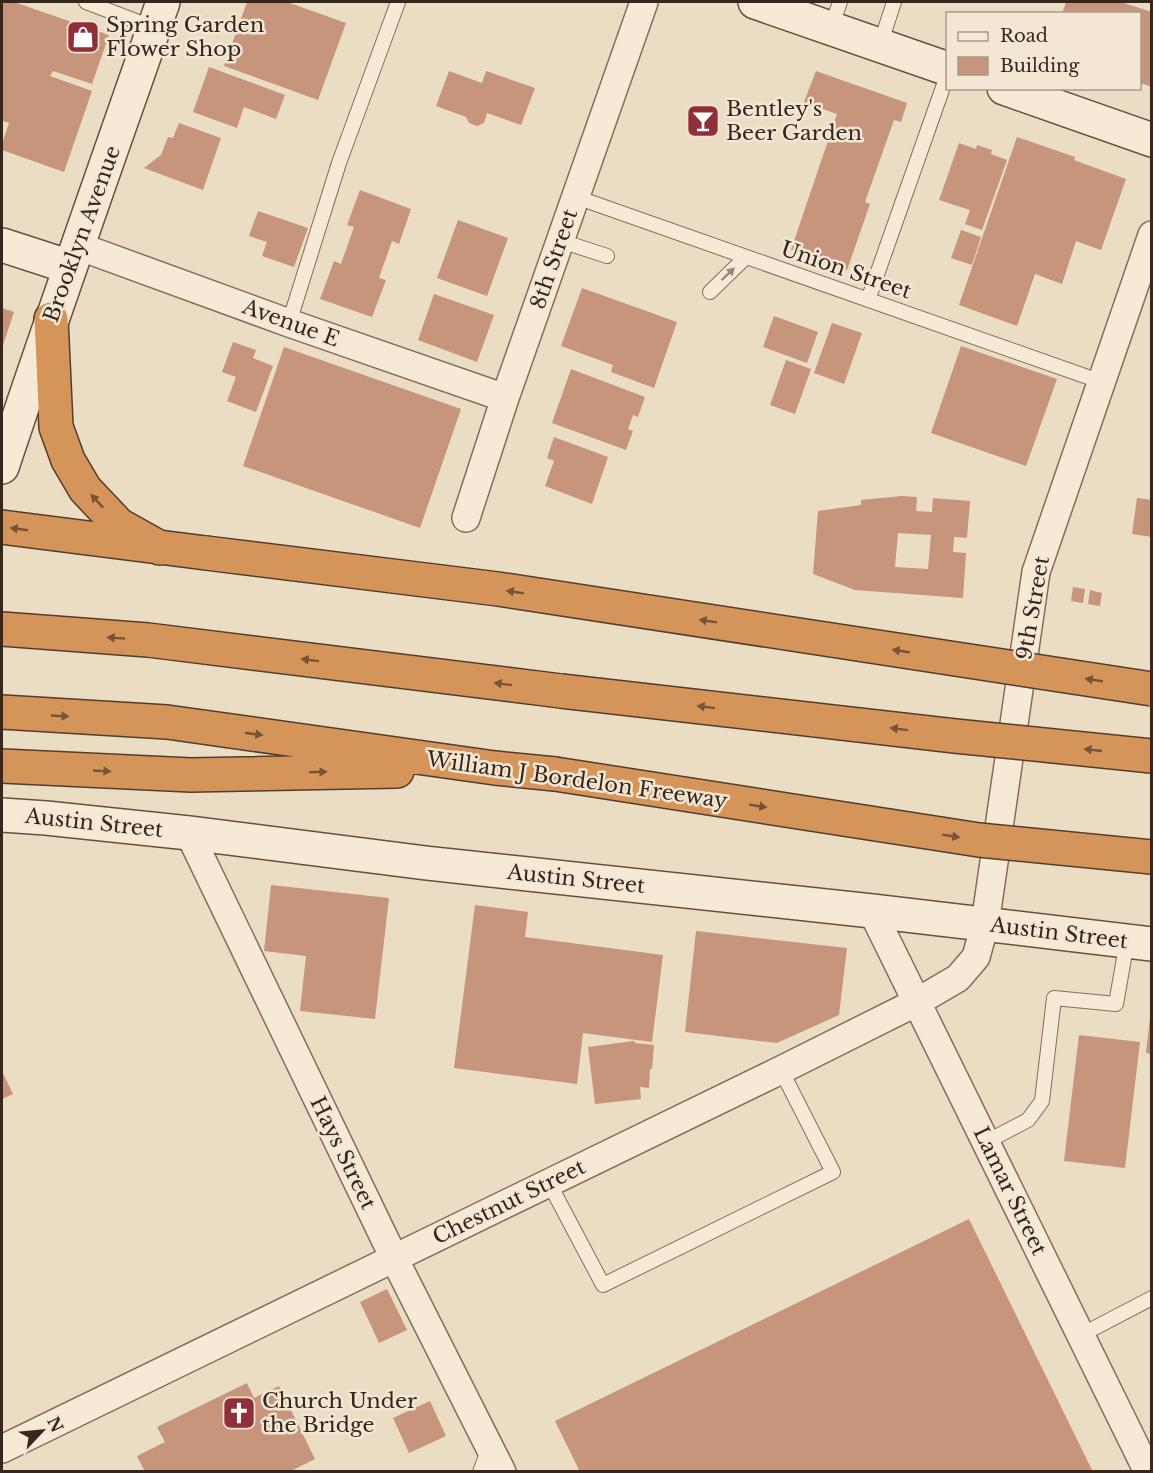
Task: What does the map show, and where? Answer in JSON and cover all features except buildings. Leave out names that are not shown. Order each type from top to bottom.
[{"type":"highway","points":[[51,319],[56,427],[68,460],[85,489],[119,525],[160,548]]},
{"type":"highway","points":[[2,527],[498,589],[1152,689]]},
{"type":"highway","points":[[2,629],[147,640],[631,699],[1152,756]]},
{"type":"highway","name":"William J Bordelon Freeway","points":[[2,712],[167,722],[495,768],[555,774],[979,840],[1152,857]]},
{"type":"highway","points":[[2,766],[191,775],[495,768]]},
{"type":"street","name":"8th Street","points":[[466,518],[505,398],[644,2]]},
{"type":"street","points":[[755,2],[836,15],[880,45],[946,68]]},
{"type":"street","name":"Brooklyn Avenue","points":[[2,467],[51,319],[158,15]]},
{"type":"street","points":[[1010,90],[1152,140]]},
{"type":"street","name":"9th Street","points":[[985,924],[1036,572],[1152,235]]},
{"type":"street","name":"Avenue E","points":[[2,245],[74,256],[289,323],[505,398]]},
{"type":"street","name":"Austin Street","points":[[2,815],[189,832],[426,862],[1139,943]]},
{"type":"street","name":"Hays Street","points":[[189,832],[394,1258],[485,1459],[502,1472]]},
{"type":"street","name":"Lamar Street","points":[[872,911],[1148,1472]]},
{"type":"street","name":"Chestnut Street","points":[[2,1449],[916,1002],[958,978],[976,957],[985,924]]},
{"type":"lane","points":[[86,2],[158,15]]},
{"type":"lane","points":[[289,323],[339,163],[398,2]]},
{"type":"lane","points":[[880,45],[894,2]]},
{"type":"lane","points":[[868,300],[946,79]]},
{"type":"lane","name":"Union Street","points":[[576,197],[1102,382]]},
{"type":"lane","points":[[561,241],[607,256]]},
{"type":"lane","points":[[710,292],[746,257]]},
{"type":"lane","points":[[986,1143],[1028,1120],[1042,1101],[1054,998],[1116,1004],[1139,943]]},
{"type":"lane","points":[[549,1183],[603,1285],[614,1280],[833,1172],[781,1070]]},
{"type":"lane","points":[[1081,1335],[1152,1298]]},
{"type":"place","name":"Spring Garden Flower Shop","points":[[83,37]]},
{"type":"place","name":"Bentley's Beer Garden","points":[[703,121]]},
{"type":"place","name":"Church Under the Bridge","points":[[239,1413]]}]
